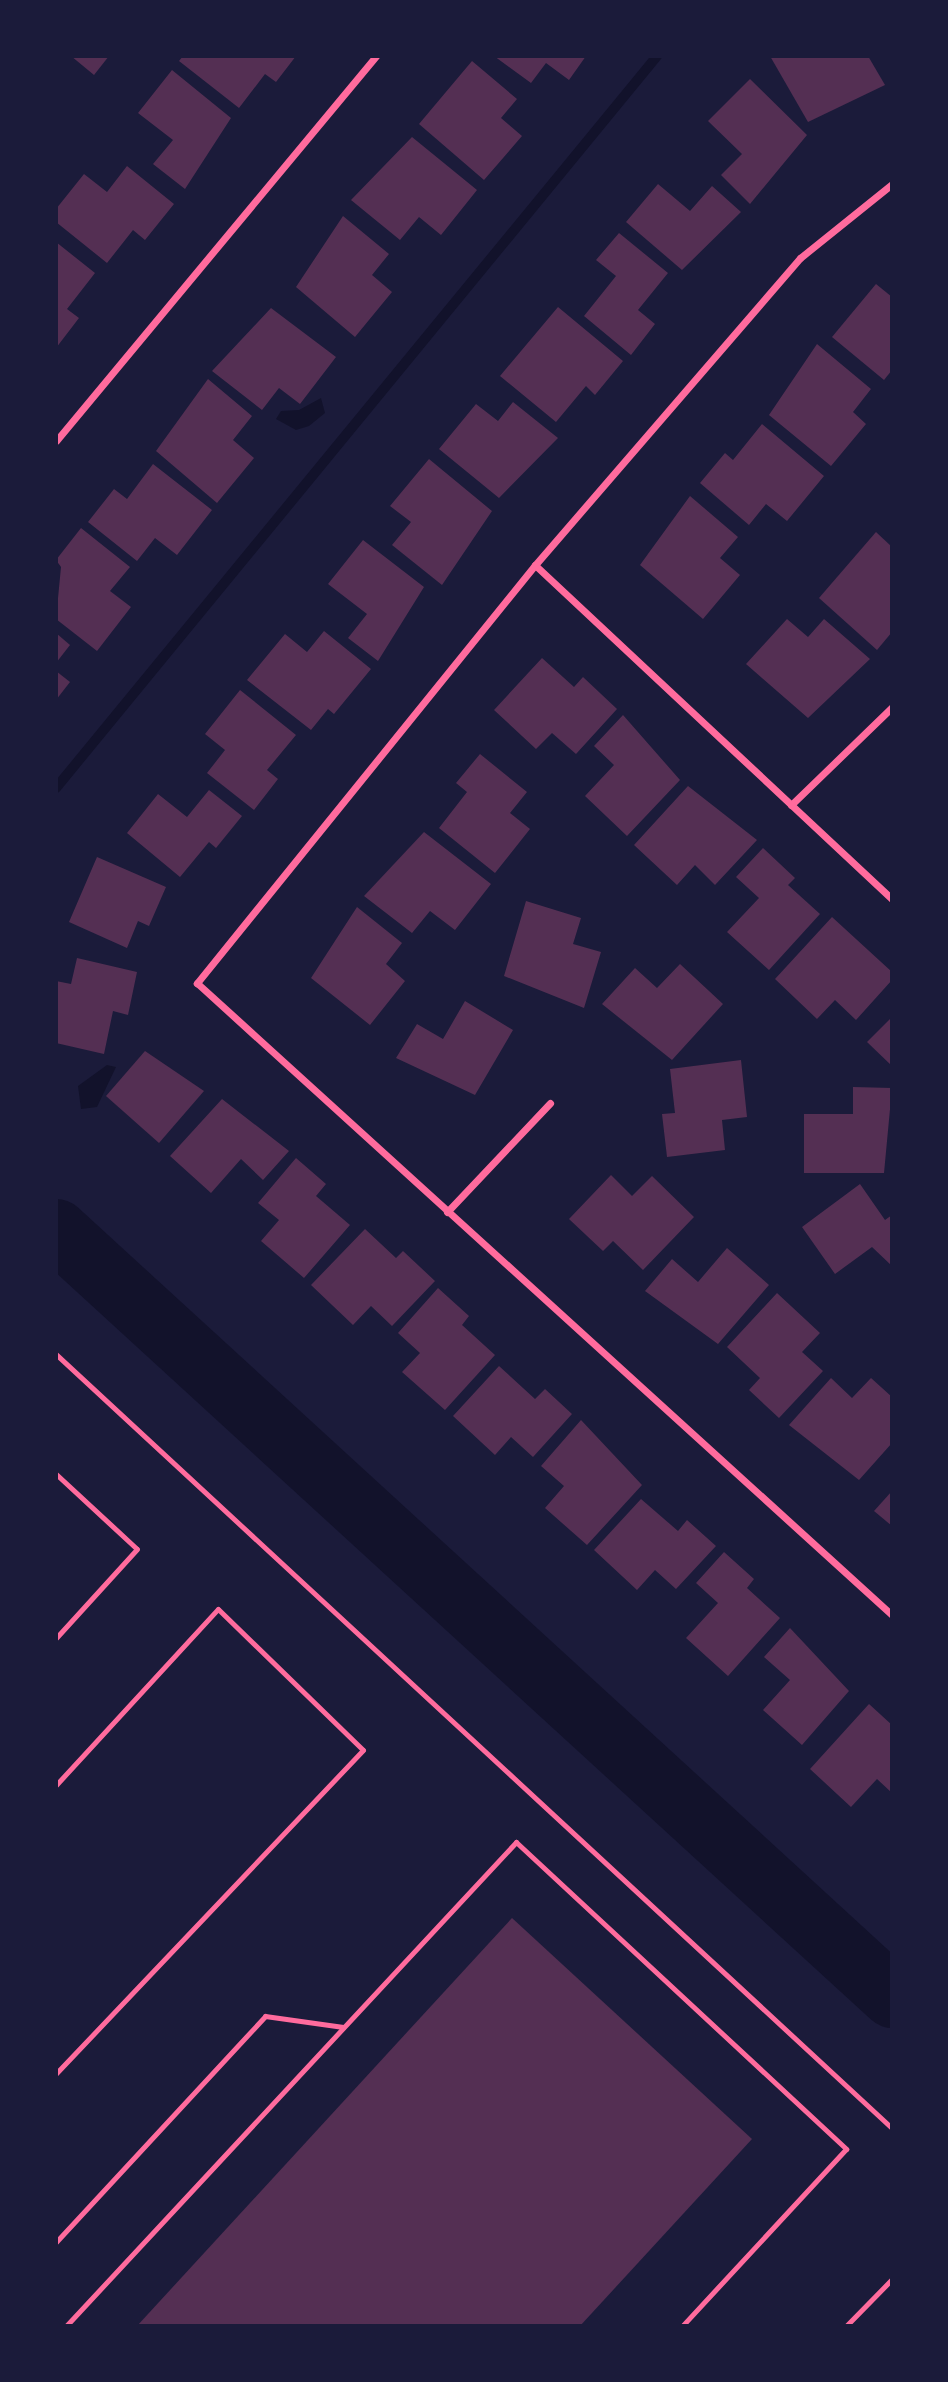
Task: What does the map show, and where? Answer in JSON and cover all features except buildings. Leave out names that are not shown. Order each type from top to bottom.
[{"type":"street","points":[[56,441],[376,56]]},
{"type":"street","points":[[892,184],[800,258],[535,565],[197,983],[892,1615]]},
{"type":"street","points":[[535,565],[892,899]]},
{"type":"street","points":[[791,805],[892,707]]},
{"type":"street","points":[[447,1212],[550,1103]]},
{"type":"lane","points":[[56,1474],[137,1549],[56,1637]]},
{"type":"lane","points":[[56,1785],[218,1609],[363,1750],[56,2074]]},
{"type":"lane","points":[[66,2326],[516,1842],[846,2149],[682,2326]]},
{"type":"lane","points":[[56,2242],[265,2016],[343,2027]]},
{"type":"lane","points":[[846,2326],[892,2279]]},
{"type":"path","points":[[56,1354],[892,2128]]},
{"type":"shaded area","points":[[321,398],[325,413],[309,426],[296,430],[276,419],[281,411],[299,410]]},
{"type":"shaded area","points":[[107,1065],[116,1067],[97,1107],[81,1109],[78,1086]]},
{"type":"waterway","points":[[56,788],[657,56]]},
{"type":"waterway","points":[[56,1230],[892,1996]]}]
